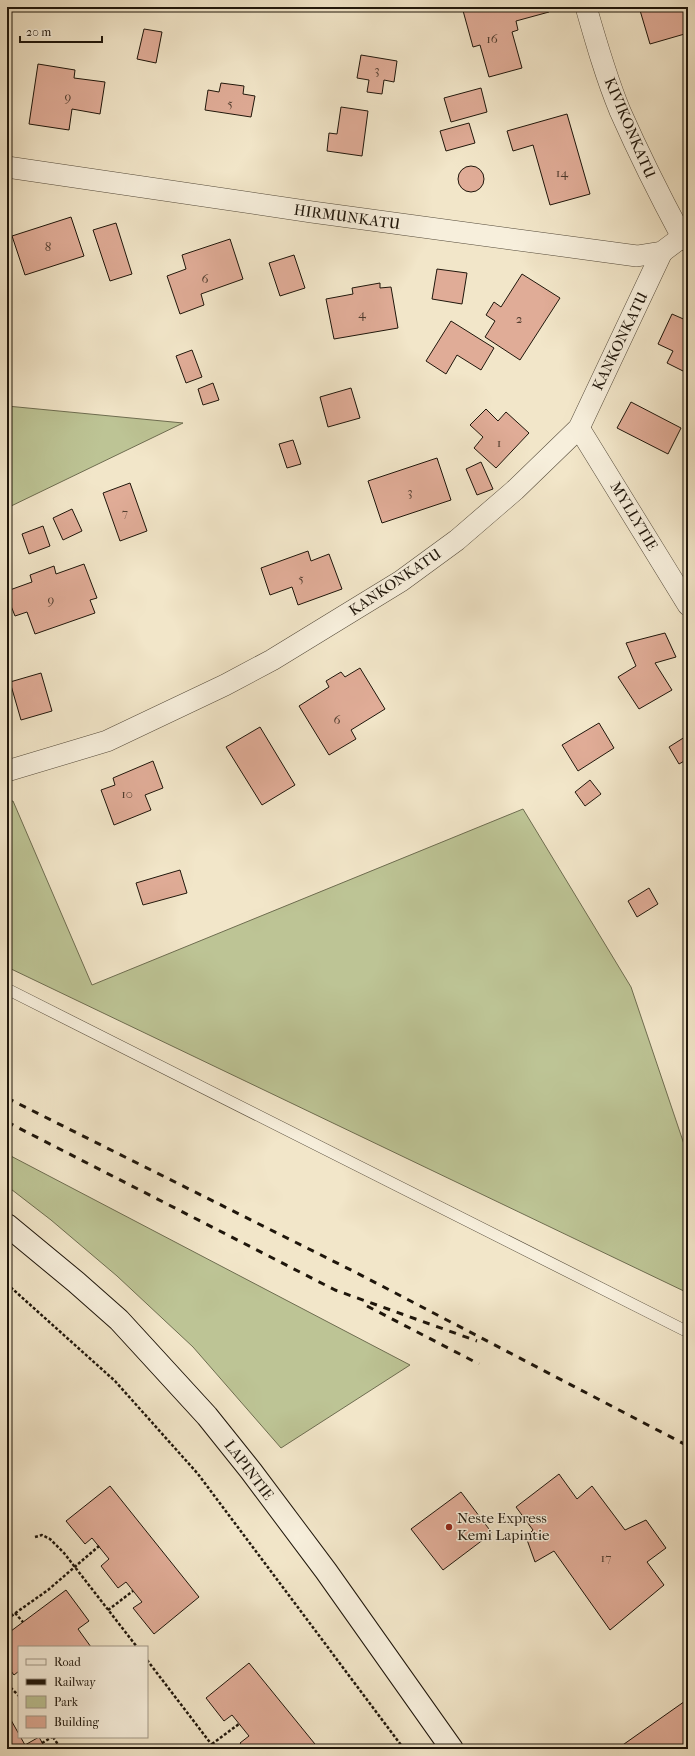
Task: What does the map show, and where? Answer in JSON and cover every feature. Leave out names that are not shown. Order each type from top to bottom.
[{"type":"main road","name":"LAPINTIE","points":[[7,1225],[119,1320],[207,1416],[251,1471],[326,1572],[452,1749]]},
{"type":"street","name":"KIVIKONKATU","points":[[586,7],[602,62],[620,110],[651,178],[685,239]]},
{"type":"street","name":"HIRMUNKATU","points":[[7,167],[312,212],[637,256],[662,252],[685,239]]},
{"type":"street","name":"KANKONKATU","points":[[7,771],[107,741],[225,685],[272,660],[401,581],[457,540],[515,490],[579,428],[662,252]]},
{"type":"street","name":"MYLLYTIE","points":[[579,428],[688,606]]},
{"type":"lane","points":[[7,989],[688,1332]]},
{"type":"path","points":[[7,1284],[115,1381],[198,1474],[404,1749]]},
{"type":"path","points":[[35,1537],[42,1535],[50,1539],[75,1567],[136,1646]]},
{"type":"path","points":[[7,1619],[48,1590],[99,1546]]},
{"type":"path","points":[[108,1610],[133,1591]]},
{"type":"path","points":[[16,1613],[23,1622]]},
{"type":"path","points":[[148,1661],[215,1749]]},
{"type":"path","points":[[7,1684],[18,1695]]},
{"type":"path","points":[[212,1744],[239,1724]]},
{"type":"path","points":[[42,1743],[50,1738]]},
{"type":"path","points":[[53,1738],[61,1749]]},
{"type":"green space","points":[[7,406],[183,423],[7,508]]},
{"type":"green space","points":[[13,801],[92,985],[523,809],[631,987],[688,1156],[688,1293],[7,967],[7,802]]},
{"type":"green space","points":[[7,1154],[410,1365],[281,1448],[193,1347],[117,1276],[51,1220],[7,1186]]},
{"type":"building","points":[[462,7],[547,7],[549,12],[516,21],[518,30],[512,32],[522,68],[489,77],[480,45],[473,47]]},
{"type":"building","points":[[639,7],[688,7],[688,33],[650,44]]},
{"type":"building","points":[[144,29],[162,32],[156,63],[137,59]]},
{"type":"building","points":[[361,55],[397,61],[394,82],[384,80],[382,94],[367,92],[369,80],[357,78]]},
{"type":"building","points":[[38,64],[75,70],[74,78],[105,82],[100,114],[72,109],[69,130],[29,124]]},
{"type":"building","points":[[221,83],[244,86],[243,94],[255,96],[251,117],[205,110],[208,90],[219,92]]},
{"type":"building","points":[[481,88],[487,112],[451,122],[444,98]]},
{"type":"building","points":[[341,107],[368,111],[362,156],[327,151],[329,133],[337,134]]},
{"type":"building","points":[[567,114],[590,194],[550,205],[533,145],[513,151],[507,131]]},
{"type":"building","points":[[469,123],[475,143],[446,151],[440,131]]},
{"type":"building","points":[[471,166],[480,170],[484,179],[480,188],[471,192],[462,188],[458,179],[462,170]]},
{"type":"building","points":[[71,217],[84,256],[25,275],[12,236]]},
{"type":"building","points":[[116,223],[132,274],[110,281],[93,230]]},
{"type":"building","points":[[230,239],[243,279],[201,294],[204,305],[180,314],[167,276],[186,269],[182,255]]},
{"type":"building","points":[[294,255],[305,288],[280,296],[269,263]]},
{"type":"building","points":[[437,269],[467,273],[462,304],[432,299]]},
{"type":"building","points":[[522,274],[560,298],[520,360],[485,337],[495,321],[486,315],[494,302],[501,307]]},
{"type":"building","points":[[380,283],[380,288],[391,287],[398,328],[334,339],[326,299],[353,294],[352,288]]},
{"type":"building","points":[[672,314],[688,321],[688,360],[683,371],[667,363],[673,351],[658,344]]},
{"type":"building","points":[[451,321],[494,348],[481,370],[457,355],[446,374],[426,361]]},
{"type":"building","points":[[192,350],[202,377],[186,383],[176,356]]},
{"type":"building","points":[[213,383],[219,400],[203,405],[198,389]]},
{"type":"building","points":[[351,388],[360,418],[328,427],[320,397]]},
{"type":"building","points":[[631,402],[681,428],[668,454],[617,428]]},
{"type":"building","points":[[486,409],[498,421],[506,412],[529,433],[496,468],[474,448],[483,437],[470,425]]},
{"type":"building","points":[[293,440],[301,464],[287,468],[279,444]]},
{"type":"building","points":[[437,458],[451,500],[382,523],[368,481]]},
{"type":"building","points":[[481,462],[493,489],[477,495],[466,469]]},
{"type":"building","points":[[130,483],[147,531],[120,541],[103,493]]},
{"type":"building","points":[[72,509],[82,531],[63,540],[53,518]]},
{"type":"building","points":[[43,526],[50,546],[29,554],[22,534]]},
{"type":"building","points":[[308,551],[311,561],[329,554],[342,589],[298,605],[292,587],[270,595],[261,568]]},
{"type":"building","points":[[84,564],[97,598],[90,600],[95,613],[35,634],[27,612],[15,616],[7,596],[7,591],[32,582],[30,575],[54,566],[56,574]]},
{"type":"building","points":[[665,633],[676,657],[655,663],[672,690],[639,709],[618,677],[636,666],[626,643]]},
{"type":"building","points":[[360,668],[385,709],[351,730],[356,739],[329,755],[299,706],[329,687],[326,681],[341,672],[345,677]]},
{"type":"building","points":[[41,673],[52,711],[21,720],[10,682]]},
{"type":"building","points":[[599,723],[614,748],[578,771],[562,745]]},
{"type":"building","points":[[260,727],[295,785],[262,805],[226,747]]},
{"type":"building","points":[[688,735],[688,763],[686,760],[679,764],[669,747]]},
{"type":"building","points":[[153,761],[163,788],[145,795],[151,810],[114,825],[101,790],[115,785],[113,778]]},
{"type":"building","points":[[590,780],[601,794],[585,806],[575,792]]},
{"type":"building","points":[[180,870],[187,893],[143,905],[136,883]]},
{"type":"building","points":[[649,888],[658,904],[637,917],[628,901]]},
{"type":"building","points":[[559,1474],[577,1499],[592,1486],[625,1530],[646,1520],[666,1548],[647,1562],[664,1585],[610,1630],[554,1551],[535,1562],[526,1537],[533,1530],[516,1507]]},
{"type":"building","points":[[110,1486],[199,1597],[154,1634],[133,1608],[142,1602],[126,1582],[118,1588],[101,1566],[109,1559],[92,1538],[85,1544],[66,1521]]},
{"type":"building","points":[[461,1492],[492,1533],[443,1570],[411,1529]]},
{"type":"building","points":[[66,1590],[89,1621],[78,1629],[90,1646],[18,1646],[18,1672],[14,1675],[7,1666],[7,1634]]},
{"type":"building","points":[[249,1663],[319,1749],[245,1749],[240,1743],[249,1736],[232,1715],[224,1721],[206,1698]]},
{"type":"building","points":[[688,1699],[688,1749],[617,1749]]},
{"type":"building","points":[[11,1720],[18,1732],[18,1738],[21,1738],[25,1745],[40,1738],[45,1748],[7,1749],[7,1722]]},
{"type":"railway","points":[[7,1098],[357,1273],[688,1446]]},
{"type":"railway","points":[[7,1122],[335,1290],[477,1341]]},
{"type":"railway","points":[[367,1306],[479,1364]]},
{"type":"place","name":"Neste Express Kemi Lapintie","points":[[449,1527]]}]
